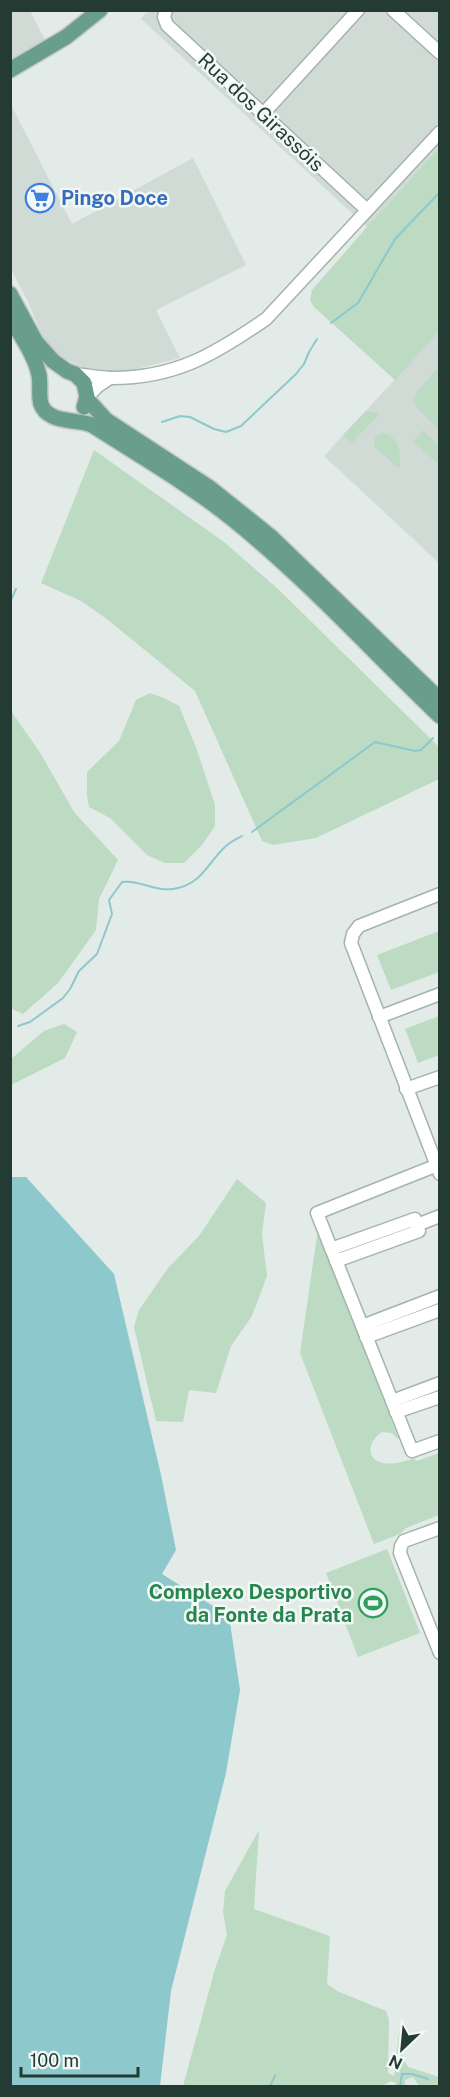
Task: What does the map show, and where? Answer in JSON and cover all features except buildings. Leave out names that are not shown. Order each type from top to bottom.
[{"type":"main road","points":[[10,70],[66,37],[100,10]]},
{"type":"main road","points":[[10,294],[36,342],[53,361],[84,383],[87,398],[106,420],[210,489],[270,536],[440,700]]},
{"type":"main road","points":[[10,317],[35,364],[40,386],[39,402],[43,410],[57,418],[81,420],[92,424],[234,520],[272,552],[440,716]]},
{"type":"main road","points":[[40,386],[51,374],[71,372]]},
{"type":"main road","points":[[65,419],[79,413],[87,398]]},
{"type":"street","name":"Rua dos Girassóis","points":[[166,10],[164,17],[167,25],[367,210]]},
{"type":"street","points":[[263,114],[358,10]]},
{"type":"street","points":[[393,10],[440,53]]},
{"type":"street","points":[[71,372],[110,378],[173,371],[208,357],[242,335],[266,319],[440,132]]},
{"type":"street","points":[[87,398],[110,378]]},
{"type":"street","points":[[440,894],[359,926],[351,939],[356,959],[438,1168],[317,1213],[412,1451],[440,1441]]},
{"type":"street","points":[[379,1017],[440,994]]},
{"type":"street","points":[[406,1089],[440,1077]]},
{"type":"street","points":[[334,1255],[415,1219],[417,1225],[440,1216]]},
{"type":"street","points":[[364,1331],[440,1296]]},
{"type":"street","points":[[364,1331],[440,1310]]},
{"type":"street","points":[[394,1407],[440,1383]]},
{"type":"street","points":[[394,1407],[440,1397]]},
{"type":"street","points":[[440,1528],[404,1541],[400,1553],[440,1653]]},
{"type":"shaded area","points":[[148,10],[439,11],[439,148],[367,227],[141,19]]},
{"type":"shaded area","points":[[11,11],[30,11],[45,40],[35,50],[11,62]]},
{"type":"shaded area","points":[[10,103],[72,224],[193,158],[246,265],[156,310],[180,358],[124,372],[88,370],[67,360],[47,346],[11,269]]},
{"type":"shaded area","points":[[439,332],[439,563],[324,456]]},
{"type":"green space","points":[[439,148],[439,332],[395,380],[314,307],[310,300],[312,290]]},
{"type":"green space","points":[[439,367],[437,403],[439,430],[417,408],[413,400],[418,390]]},
{"type":"green space","points":[[366,411],[379,414],[352,443],[343,435]]},
{"type":"green space","points":[[423,430],[439,446],[439,465],[413,441]]},
{"type":"green space","points":[[384,433],[393,438],[398,446],[400,465],[398,468],[374,446],[375,436]]},
{"type":"green space","points":[[94,450],[224,542],[278,589],[439,747],[439,779],[316,838],[273,845],[262,841],[195,691],[108,620],[81,601],[41,583]]},
{"type":"green space","points":[[150,693],[179,706],[197,750],[215,805],[215,826],[202,845],[184,863],[165,863],[147,855],[110,818],[89,807],[87,772],[119,741],[136,700]]},
{"type":"green space","points":[[11,711],[41,754],[74,812],[118,860],[99,899],[96,930],[58,983],[23,1014],[10,1008]]},
{"type":"green space","points":[[439,931],[439,972],[391,990],[377,955]]},
{"type":"green space","points":[[439,1016],[439,1055],[418,1063],[405,1029]]},
{"type":"green space","points":[[64,1024],[77,1032],[65,1058],[11,1085],[11,1059],[44,1031]]},
{"type":"green space","points":[[237,1179],[266,1203],[262,1234],[267,1276],[252,1316],[231,1346],[216,1393],[189,1390],[183,1422],[156,1421],[134,1327],[139,1310],[168,1268],[199,1236]]},
{"type":"green space","points":[[318,1229],[399,1440],[392,1433],[382,1432],[374,1440],[370,1449],[373,1458],[383,1463],[391,1463],[414,1458],[417,1461],[439,1453],[439,1515],[374,1544],[300,1353]]},
{"type":"green space","name":"Complexo Desportivo da Fonte da Prata","points":[[387,1549],[420,1633],[358,1657],[326,1573]]},
{"type":"green space","points":[[259,1830],[254,1909],[330,1936],[327,1984],[337,1991],[386,2011],[389,2020],[388,2073],[394,2076],[399,2033],[405,2033],[402,2057],[408,2067],[439,2077],[439,2086],[419,2086],[413,2077],[405,2080],[405,2086],[396,2086],[396,2083],[391,2081],[382,2086],[183,2086],[215,1969],[227,1935],[223,1912],[225,1891]]},
{"type":"water","points":[[26,1177],[114,1274],[161,1475],[176,1550],[162,1574],[229,1616],[240,1690],[226,1773],[171,1991],[160,2086],[11,2086],[10,1179]]},
{"type":"waterway","points":[[331,323],[358,303],[395,239],[440,192]]},
{"type":"waterway","points":[[162,422],[180,416],[190,417],[214,429],[226,432],[241,426],[296,374],[317,339]]},
{"type":"waterway","points":[[10,602],[16,589]]},
{"type":"waterway","points":[[252,832],[375,742],[415,751],[421,750],[433,738]]},
{"type":"waterway","points":[[18,1026],[30,1022],[63,998],[79,971],[97,954],[112,914],[109,900],[122,882],[135,882],[166,889],[183,887],[198,878],[226,846],[242,836]]},
{"type":"waterway","points":[[400,2086],[402,2074],[412,2074],[428,2079]]},
{"type":"waterway","points":[[270,2086],[275,2076]]},
{"type":"place","name":"Pingo Doce","points":[[40,198]]},
{"type":"place","name":"Complexo Desportivo da Fonte da Prata","points":[[373,1603]]}]
